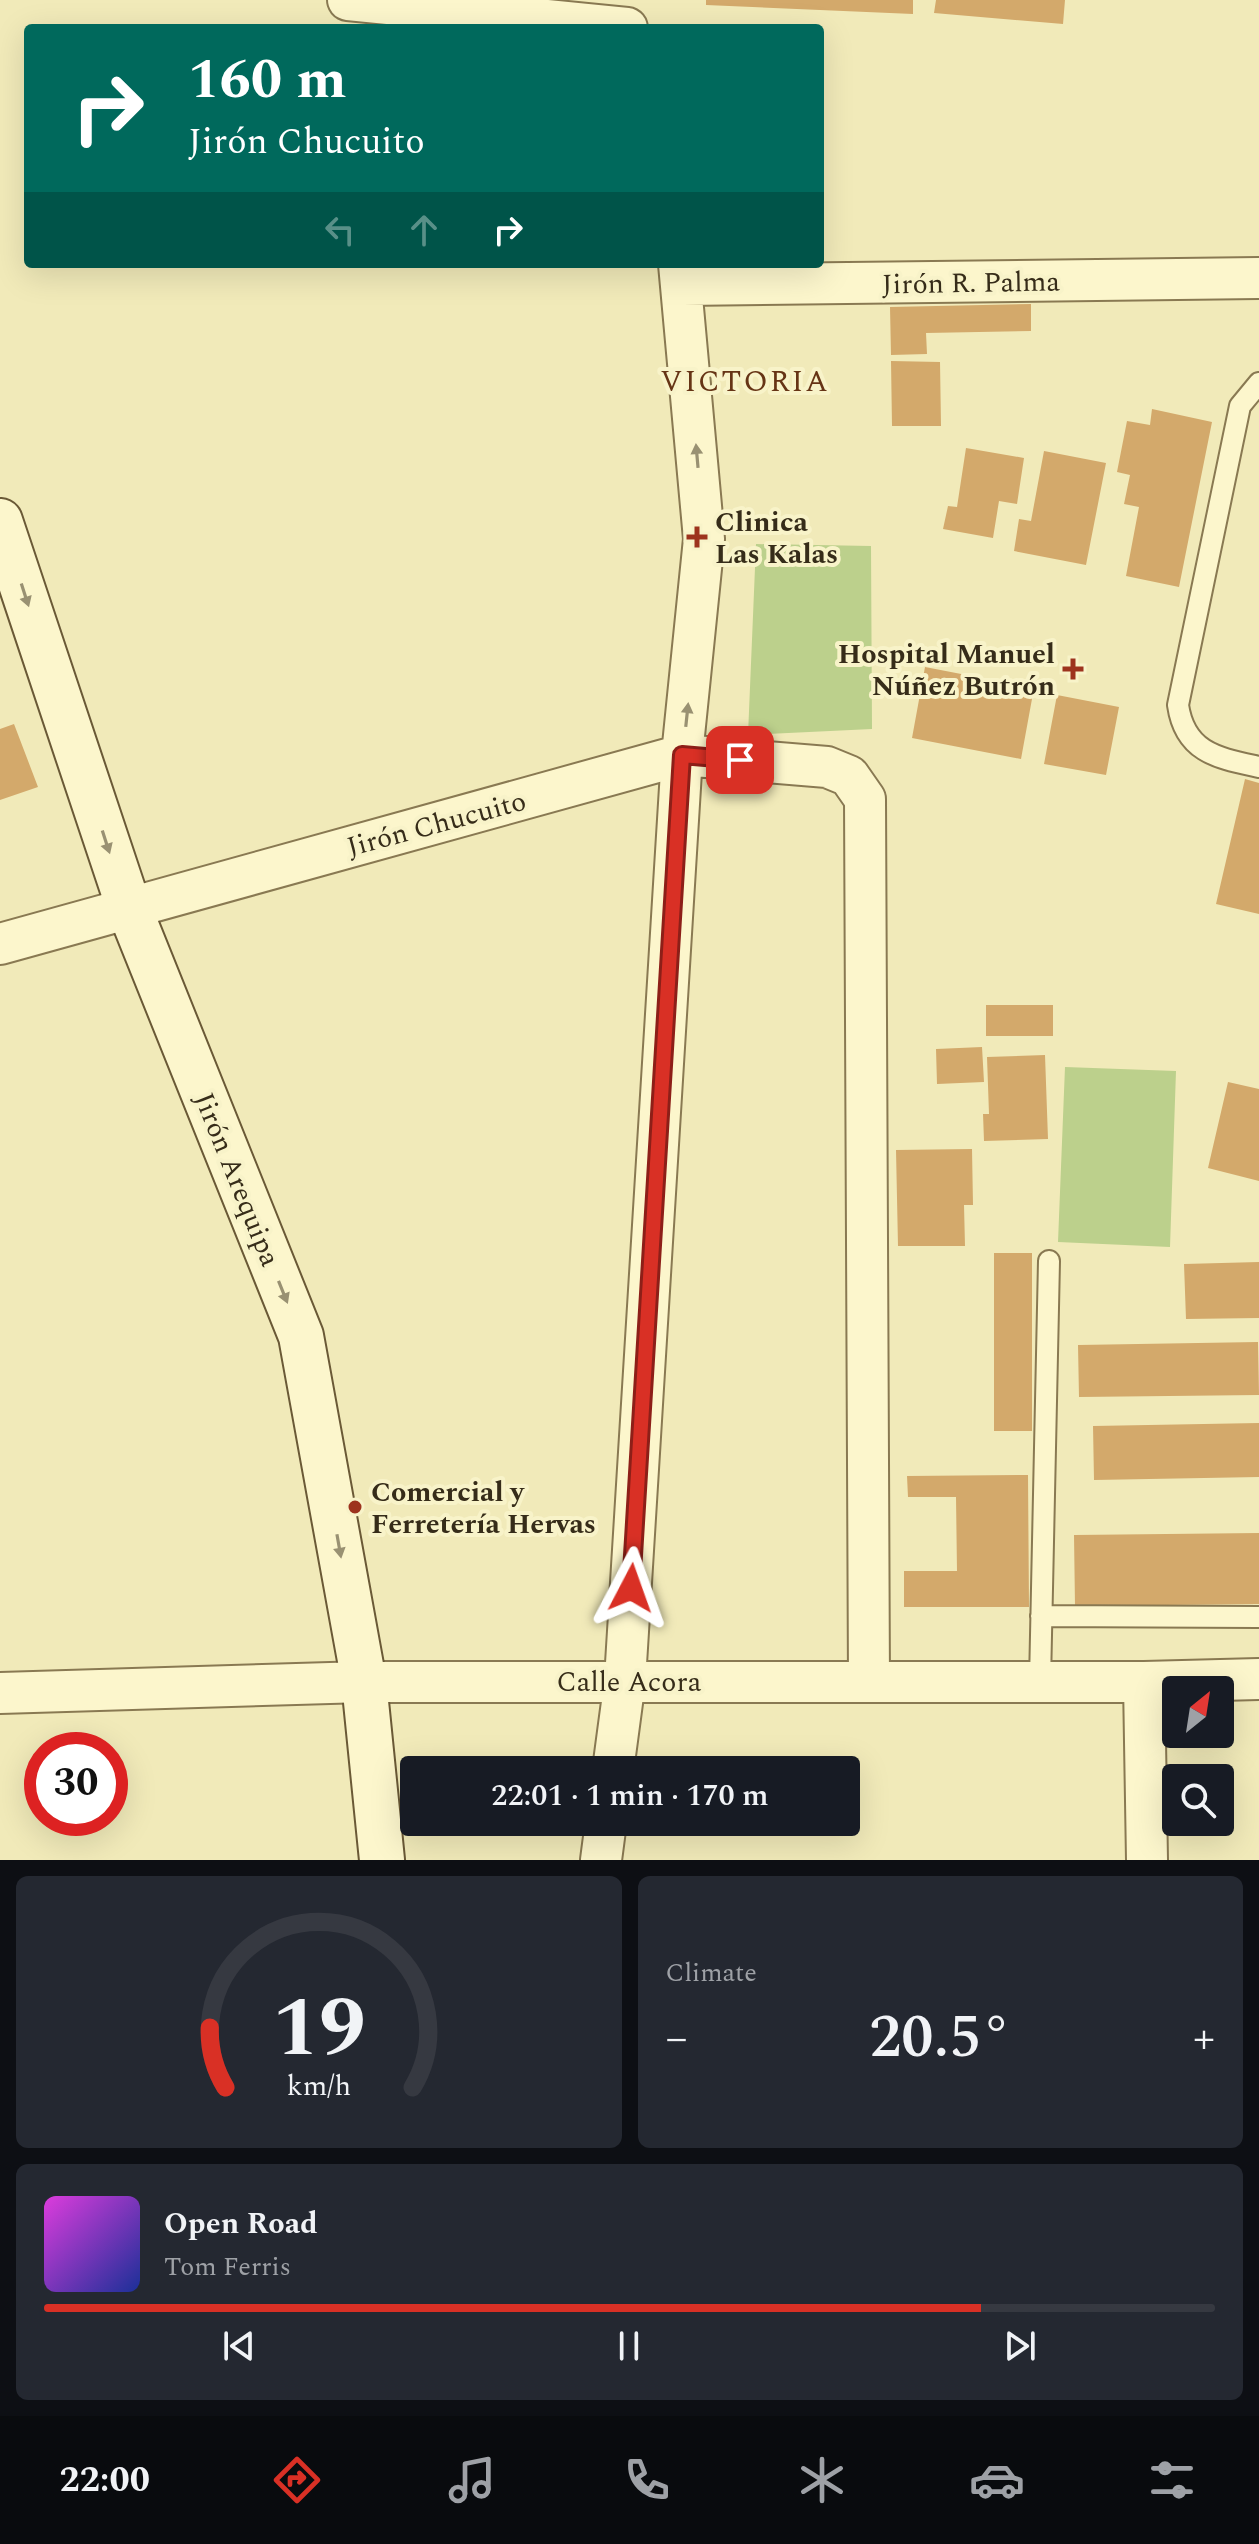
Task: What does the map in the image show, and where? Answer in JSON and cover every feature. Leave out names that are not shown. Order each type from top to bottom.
[{"type":"street","points":[[348,0],[587,24]]},
{"type":"street","points":[[632,0],[635,24]]},
{"type":"street","points":[[615,1756],[625,1680],[682,755],[704,539],[681,275]]},
{"type":"street","name":"Jirón R. Palma","points":[[681,275],[1259,278]]},
{"type":"street","name":"Jirón Arequipa","points":[[0,521],[129,908],[301,1336],[364,1682],[382,1860]]},
{"type":"street","name":"Jirón Chucuito","points":[[0,944],[682,755],[827,767],[849,776],[865,799],[869,1682]]},
{"type":"street","name":"Calle Acora","points":[[0,1693],[364,1682],[1144,1682],[1259,1679]]},
{"type":"street","points":[[1144,1682],[1147,1860]]},
{"type":"street","points":[[601,1860],[604,1836]]},
{"type":"lane","points":[[1259,383],[1240,406],[1178,705],[1181,721],[1197,746],[1221,759],[1259,767]]},
{"type":"lane","points":[[1040,1682],[1049,1261]]},
{"type":"lane","points":[[1041,1616],[1259,1617]]},
{"type":"green space","points":[[756,544],[871,546],[872,729],[748,735]]},
{"type":"green space","points":[[1065,1067],[1176,1071],[1170,1247],[1058,1242]]},
{"type":"building","points":[[706,0],[913,0],[913,14],[706,5]]},
{"type":"building","points":[[936,0],[1065,0],[1063,24],[934,13]]},
{"type":"building","points":[[1031,304],[1031,331],[926,333],[927,354],[891,355],[890,307]]},
{"type":"building","points":[[891,361],[940,362],[941,426],[892,426]]},
{"type":"building","points":[[1152,409],[1212,422],[1179,587],[1126,576],[1139,507],[1124,504],[1130,475],[1117,472],[1127,421],[1150,425]]},
{"type":"building","points":[[966,448],[1024,458],[1017,504],[999,501],[993,538],[943,529],[948,506],[957,507]]},
{"type":"building","points":[[1044,451],[1106,463],[1086,565],[1014,551],[1019,519],[1031,521]]},
{"type":"building","points":[[925,667],[1034,688],[1021,759],[912,738]]},
{"type":"building","points":[[1057,695],[1119,707],[1106,775],[1044,764]]},
{"type":"building","points":[[14,724],[38,787],[0,800],[0,729]]},
{"type":"building","points":[[1245,779],[1259,783],[1259,914],[1216,904]]},
{"type":"building","points":[[986,1005],[1053,1005],[1053,1036],[986,1036]]},
{"type":"building","points":[[982,1047],[984,1082],[937,1084],[936,1049]]},
{"type":"building","points":[[1045,1055],[1048,1139],[984,1141],[983,1114],[989,1114],[987,1057]]},
{"type":"building","points":[[1228,1082],[1259,1089],[1259,1181],[1208,1168]]},
{"type":"building","points":[[972,1149],[973,1205],[964,1205],[965,1246],[898,1246],[896,1150]]},
{"type":"building","points":[[994,1253],[1032,1253],[1032,1431],[994,1431]]},
{"type":"building","points":[[1259,1262],[1259,1318],[1186,1319],[1184,1264]]},
{"type":"building","points":[[1258,1342],[1259,1395],[1079,1397],[1078,1345]]},
{"type":"building","points":[[1259,1423],[1259,1477],[1094,1480],[1093,1426]]},
{"type":"building","points":[[1028,1475],[1029,1607],[904,1607],[904,1571],[957,1571],[956,1497],[908,1497],[907,1476]]},
{"type":"building","points":[[1259,1533],[1259,1604],[1075,1606],[1074,1535]]},
{"type":"place","name":"Clinica Las Kalas","points":[[697,537]]},
{"type":"place","name":"Hospital Manuel Núñez Butrón","points":[[1073,669]]},
{"type":"place","name":"Comercial y Ferretería Hervas","points":[[355,1507]]},
{"type":"district","name":"VICTORIA","points":[[745,381]]},
{"type":"route","points":[[631,1588],[682,755],[740,760]]}]
